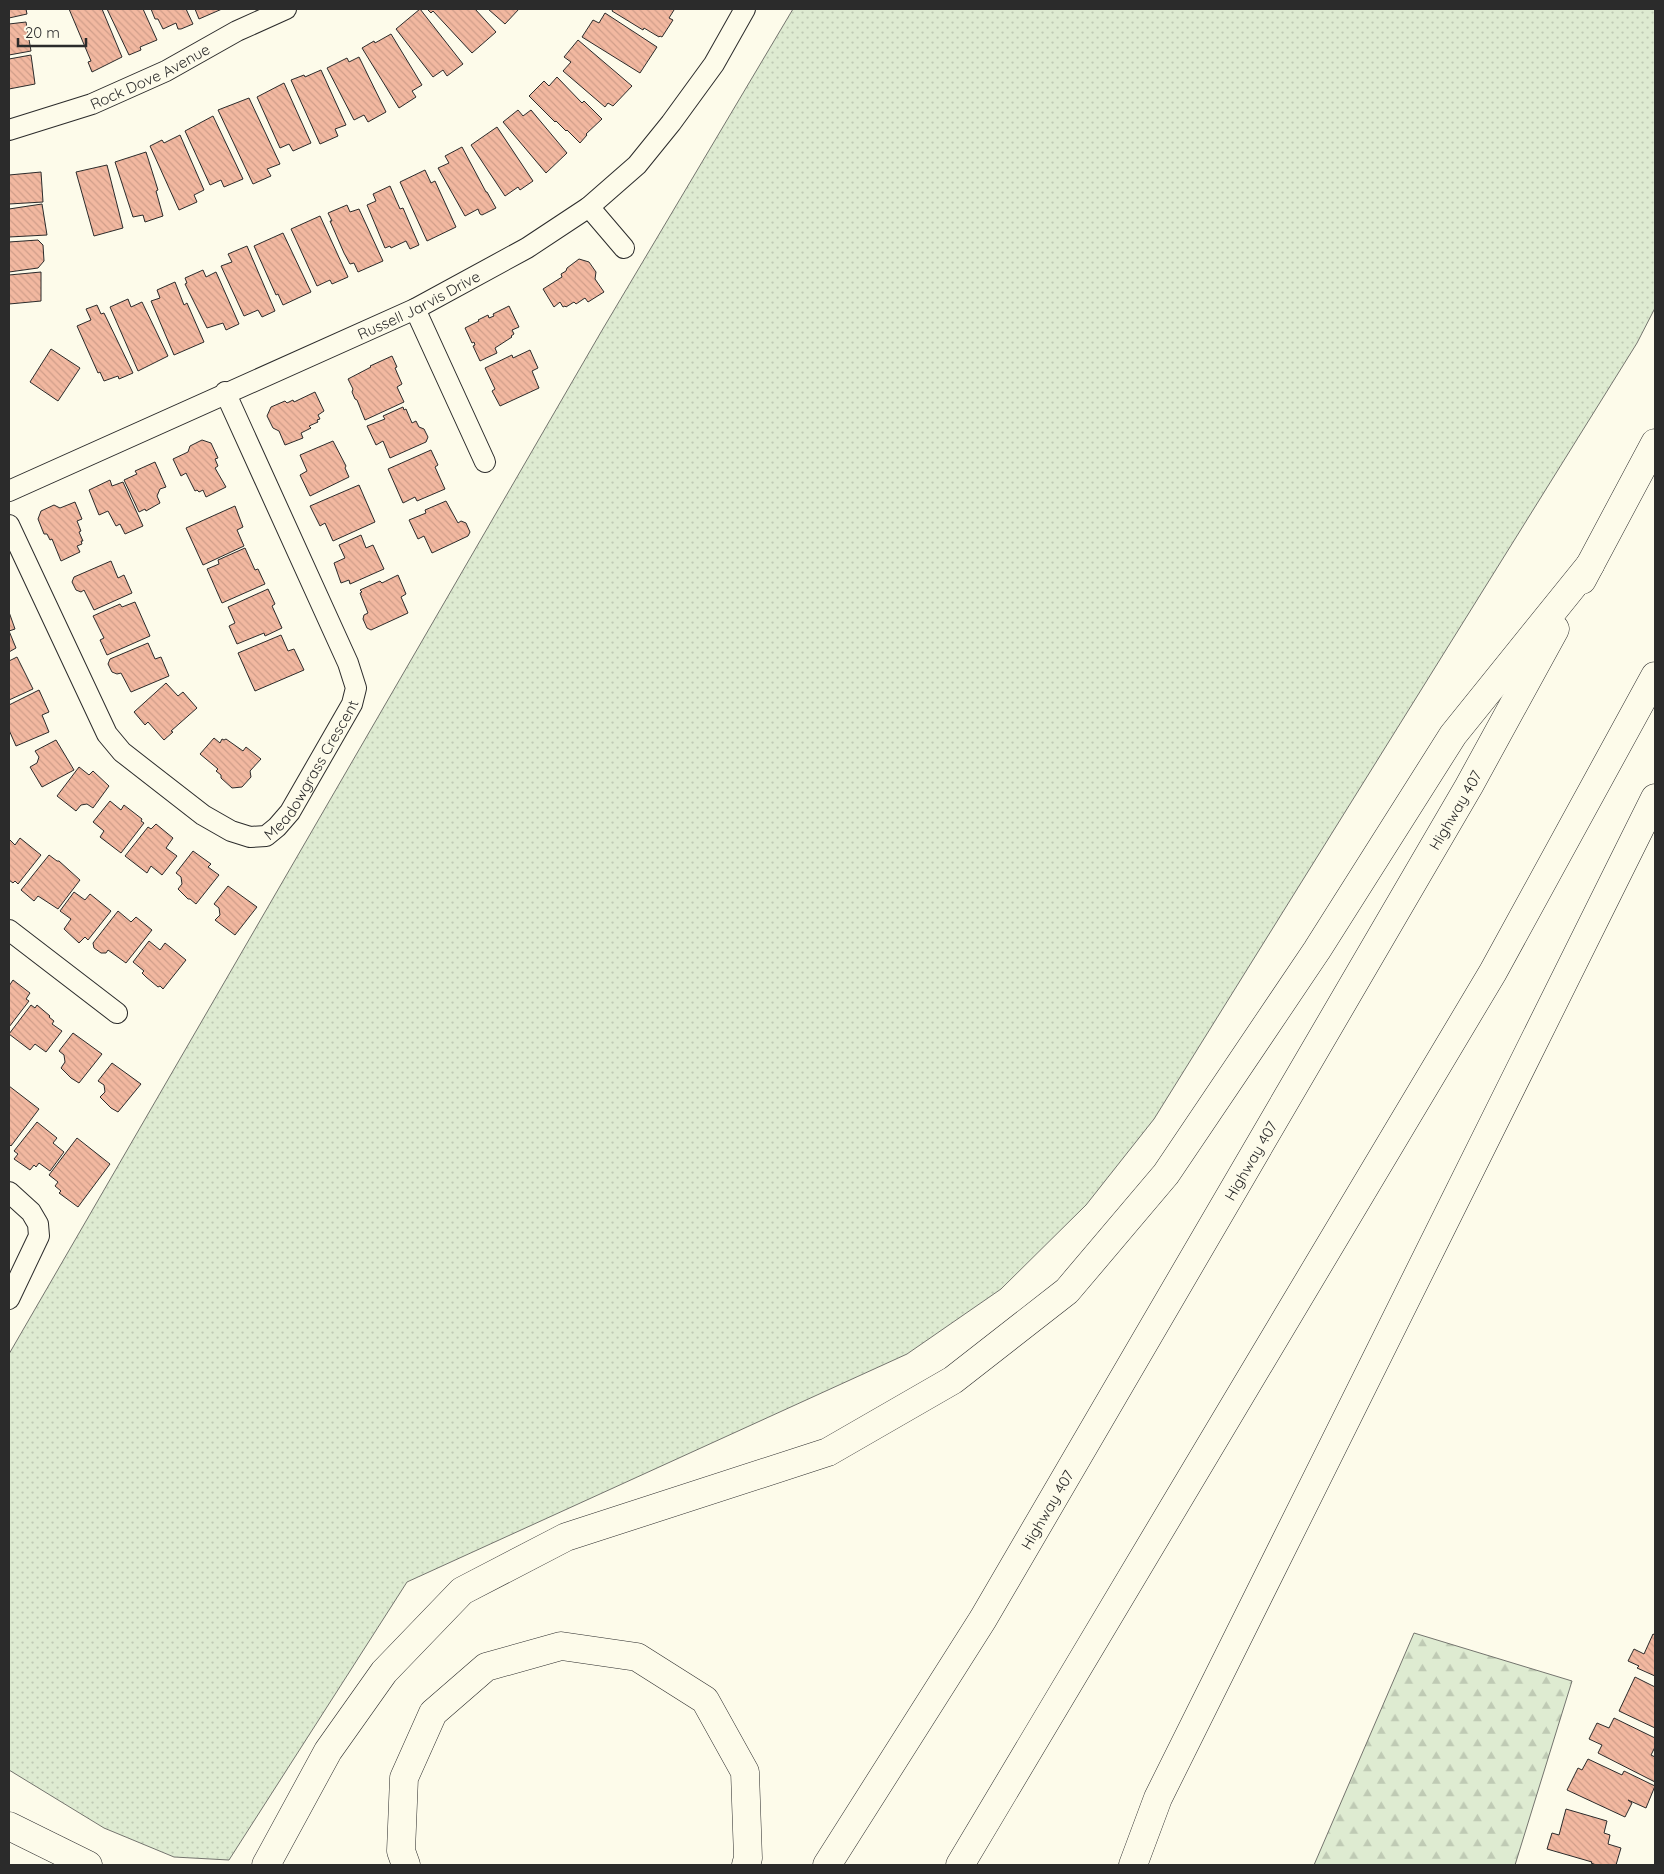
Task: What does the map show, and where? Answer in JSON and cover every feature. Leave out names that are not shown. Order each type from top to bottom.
[{"type":"main road","name":"Highway 407","points":[[827,1865],[983,1619],[1469,786],[1655,443]]},
{"type":"main road","points":[[266,1865],[328,1751],[384,1672],[462,1591],[566,1537],[828,1452],[953,1380],[1066,1291],[1166,1174],[1317,950],[1453,736],[1590,565]]},
{"type":"main road","points":[[960,1865],[1493,972],[1655,676]]},
{"type":"main road","points":[[1133,1865],[1158,1798],[1655,798]]},
{"type":"main road","points":[[406,1865],[401,1851],[404,1778],[433,1713],[486,1667],[562,1646],[637,1657],[705,1700],[745,1772],[748,1858],[746,1865]]},
{"type":"main road","points":[[9,1826],[88,1865]]},
{"type":"street","name":"Rock Dove Avenue","points":[[9,130],[92,104],[166,71],[238,31],[286,9]]},
{"type":"street","name":"Russell Jarvis Drive","points":[[9,491],[225,392],[415,309],[527,248],[589,208],[637,166],[672,123],[714,64],[745,9]]},
{"type":"street","points":[[589,208],[624,248]]},
{"type":"street","points":[[415,309],[485,462]]},
{"type":"street","name":"Meadowgrass Crescent","points":[[9,524],[107,734],[122,752],[204,815],[231,831],[250,837],[266,836],[290,812],[352,704],[356,688],[348,663],[225,392]]},
{"type":"street","points":[[9,930],[117,1013]]},
{"type":"street","points":[[9,1192],[31,1212],[38,1224],[39,1236],[9,1299]]},
{"type":"green space","points":[[793,9],[1655,9],[1655,308],[1637,343],[1154,1119],[1086,1205],[1001,1289],[907,1354],[407,1582],[229,1860],[174,1857],[104,1828],[9,1770],[9,1354],[601,332]]},
{"type":"green space","points":[[1414,1633],[1572,1681],[1515,1865],[1314,1865]]},
{"type":"building","points":[[9,9],[26,9],[27,14],[9,18]]},
{"type":"building","points":[[69,9],[102,9],[122,57],[92,72],[88,62],[91,61]]},
{"type":"building","points":[[107,9],[143,9],[157,40],[140,47],[141,50],[129,55]]},
{"type":"building","points":[[151,9],[186,9],[193,24],[178,29],[176,23],[163,29],[158,19],[155,19]]},
{"type":"building","points":[[195,9],[222,9],[199,19]]},
{"type":"building","points":[[420,9],[463,64],[447,76],[443,70],[433,77],[396,29]]},
{"type":"building","points":[[427,9],[475,9],[496,32],[472,53],[433,11],[431,13]]},
{"type":"building","points":[[488,9],[519,9],[505,24]]},
{"type":"building","points":[[613,9],[674,10],[669,18],[673,20],[662,37],[659,37],[644,28],[643,30],[612,11]]},
{"type":"building","points":[[605,13],[657,47],[640,73],[582,37],[593,20],[599,23]]},
{"type":"building","points":[[26,22],[31,51],[9,55],[9,24]]},
{"type":"building","points":[[391,34],[422,85],[412,91],[416,97],[399,108],[362,48]]},
{"type":"building","points":[[578,40],[632,86],[613,106],[608,103],[605,107],[563,71],[571,62],[564,57]]},
{"type":"building","points":[[31,55],[35,84],[9,89],[9,59]]},
{"type":"building","points":[[359,57],[386,112],[368,122],[364,115],[354,120],[327,68],[347,58],[349,62]]},
{"type":"building","points":[[321,70],[346,125],[335,129],[338,136],[320,144],[291,80],[304,75],[305,77]]},
{"type":"building","points":[[557,77],[582,103],[584,101],[602,119],[586,134],[580,143],[529,96],[544,81],[549,86]]},
{"type":"building","points":[[284,83],[311,143],[293,151],[289,144],[280,148],[257,97]]},
{"type":"building","points":[[249,98],[280,164],[267,169],[271,176],[253,184],[218,110]]},
{"type":"building","points":[[518,110],[523,116],[531,110],[567,153],[546,173],[503,122]]},
{"type":"building","points":[[213,116],[243,179],[224,187],[221,180],[210,185],[185,131]]},
{"type":"building","points":[[497,127],[533,181],[520,190],[518,187],[505,196],[471,145]]},
{"type":"building","points":[[180,135],[204,190],[194,195],[197,202],[179,210],[150,146],[162,140],[164,143]]},
{"type":"building","points":[[462,147],[496,208],[482,215],[478,209],[465,216],[438,168],[449,163],[445,156]]},
{"type":"building","points":[[146,152],[158,190],[156,191],[163,216],[145,222],[143,215],[133,217],[115,162]]},
{"type":"building","points":[[107,165],[123,228],[94,236],[76,172]]},
{"type":"building","points":[[425,170],[431,183],[435,181],[456,227],[427,241],[400,182]]},
{"type":"building","points":[[41,172],[43,202],[9,204],[9,175]]},
{"type":"building","points":[[390,186],[400,209],[403,208],[419,245],[410,249],[406,241],[391,248],[390,246],[385,248],[367,205],[376,201],[373,194]]},
{"type":"building","points":[[42,204],[47,235],[9,237],[9,209]]},
{"type":"building","points":[[347,205],[350,212],[359,209],[383,261],[358,272],[354,263],[350,264],[344,253],[328,213]]},
{"type":"building","points":[[320,216],[348,277],[332,284],[330,280],[317,286],[291,229]]},
{"type":"building","points":[[283,233],[311,292],[283,305],[278,294],[276,295],[254,246]]},
{"type":"building","points":[[38,240],[43,245],[44,261],[38,268],[9,272],[9,242]]},
{"type":"building","points":[[247,246],[275,311],[262,317],[258,310],[244,316],[221,266],[232,262],[228,254]]},
{"type":"building","points":[[579,259],[589,262],[596,272],[595,279],[604,292],[588,302],[585,298],[576,304],[574,302],[566,307],[563,307],[560,302],[554,307],[543,289],[562,277],[561,274]]},
{"type":"building","points":[[203,270],[206,277],[216,272],[239,324],[226,330],[223,323],[207,328],[185,284],[187,283],[185,278]]},
{"type":"building","points":[[41,272],[41,301],[9,304],[9,275]]},
{"type":"building","points":[[175,282],[184,305],[187,303],[204,342],[174,355],[151,301],[160,298],[157,290]]},
{"type":"building","points":[[128,299],[131,307],[142,302],[168,356],[138,371],[110,307]]},
{"type":"building","points":[[97,305],[101,314],[104,313],[133,373],[119,379],[118,376],[104,381],[100,372],[98,373],[77,326],[91,320],[86,309]]},
{"type":"building","points":[[509,306],[519,327],[512,330],[514,334],[512,337],[495,348],[497,353],[480,361],[473,346],[475,345],[474,342],[472,343],[465,328],[488,315],[489,318],[494,316],[493,314]]},
{"type":"building","points":[[51,349],[80,368],[58,401],[30,382]]},
{"type":"building","points":[[530,350],[538,368],[532,371],[539,388],[500,406],[492,391],[495,389],[485,368],[512,355],[513,358]]},
{"type":"building","points":[[392,356],[402,384],[397,387],[404,402],[365,420],[348,379]]},
{"type":"building","points":[[315,392],[324,411],[318,415],[320,419],[309,426],[311,428],[301,433],[303,438],[285,445],[279,431],[273,428],[267,416],[271,407],[285,401],[287,403],[293,400],[294,402]]},
{"type":"building","points":[[403,407],[404,410],[406,409],[412,423],[416,421],[419,427],[424,429],[428,437],[426,442],[390,458],[383,441],[376,445],[367,426],[385,419],[383,416]]},
{"type":"building","points":[[202,440],[211,443],[218,458],[215,459],[218,466],[215,468],[226,487],[206,497],[203,490],[195,491],[186,473],[181,476],[173,459],[188,452],[190,446]]},
{"type":"building","points":[[333,441],[346,466],[349,477],[310,496],[300,475],[307,471],[300,455]]},
{"type":"building","points":[[431,450],[438,465],[435,467],[445,489],[417,501],[415,497],[403,503],[388,469]]},
{"type":"building","points":[[155,462],[166,487],[160,489],[157,496],[160,503],[146,511],[145,509],[139,512],[124,480],[137,474],[135,471]]},
{"type":"building","points":[[110,480],[112,486],[123,482],[143,526],[125,534],[120,524],[116,526],[108,511],[99,515],[89,490]]},
{"type":"building","points":[[359,485],[375,522],[333,541],[325,523],[320,526],[310,506]]},
{"type":"building","points":[[446,501],[458,523],[461,521],[466,523],[470,532],[468,536],[432,553],[424,536],[418,539],[409,520],[426,513],[425,510]]},
{"type":"building","points":[[75,502],[82,519],[77,521],[83,541],[81,541],[82,544],[77,546],[80,552],[61,561],[52,539],[50,540],[47,534],[44,534],[38,519],[41,511],[54,505],[60,508]]},
{"type":"building","points":[[235,506],[243,527],[237,530],[244,546],[203,565],[186,528]]},
{"type":"building","points":[[361,535],[366,548],[373,545],[384,569],[350,584],[349,580],[341,583],[334,563],[345,558],[339,545]]},
{"type":"building","points":[[245,548],[255,570],[258,569],[265,584],[222,603],[207,569],[219,564],[218,560]]},
{"type":"building","points":[[111,561],[118,578],[124,575],[132,593],[94,610],[84,590],[81,592],[76,590],[72,582],[74,577]]},
{"type":"building","points":[[398,575],[406,594],[401,597],[408,613],[371,630],[367,628],[363,619],[364,615],[368,613],[360,590],[380,581],[382,583]]},
{"type":"building","points":[[268,589],[275,604],[272,606],[282,628],[265,636],[264,633],[237,644],[229,626],[235,623],[228,607]]},
{"type":"building","points":[[135,602],[150,636],[107,655],[100,640],[104,638],[93,616],[120,604],[122,607]]},
{"type":"building","points":[[9,612],[15,629],[9,631]]},
{"type":"building","points":[[9,631],[16,648],[9,652]]},
{"type":"building","points":[[281,635],[288,651],[294,649],[304,670],[255,691],[238,653]]},
{"type":"building","points":[[148,643],[155,659],[161,657],[169,676],[131,692],[121,673],[112,672],[108,664],[110,659]]},
{"type":"building","points":[[17,657],[33,689],[9,700],[9,661]]},
{"type":"building","points":[[166,683],[178,696],[183,692],[197,708],[171,731],[173,732],[164,740],[148,722],[145,725],[134,712]]},
{"type":"building","points":[[39,690],[49,712],[42,715],[49,732],[16,746],[9,730],[9,705]]},
{"type":"building","points":[[214,738],[220,743],[222,739],[226,739],[243,751],[246,747],[261,759],[250,771],[251,777],[242,787],[232,788],[221,778],[221,775],[216,771],[218,769],[200,754]]},
{"type":"building","points":[[56,740],[74,770],[42,787],[30,767],[37,763],[39,757],[35,751]]},
{"type":"building","points":[[79,767],[89,775],[93,771],[109,786],[93,808],[87,804],[81,805],[76,811],[57,796]]},
{"type":"building","points":[[110,801],[121,810],[124,805],[142,819],[141,821],[144,823],[121,853],[100,837],[104,831],[93,822]]},
{"type":"building","points":[[156,824],[173,838],[166,848],[177,856],[162,875],[151,866],[147,873],[125,856],[148,827],[151,829]]},
{"type":"building","points":[[20,838],[41,855],[18,884],[15,881],[13,883],[9,880],[9,839],[15,845]]},
{"type":"building","points":[[193,851],[211,864],[208,867],[219,875],[196,904],[178,889],[182,884],[181,877],[176,873]]},
{"type":"building","points":[[49,855],[59,861],[80,880],[58,909],[38,896],[34,901],[21,890]]},
{"type":"building","points":[[228,886],[257,907],[235,935],[215,920],[220,915],[219,908],[214,904]]},
{"type":"building","points":[[74,892],[85,900],[90,894],[111,911],[88,940],[85,937],[79,943],[64,929],[71,919],[60,911]]},
{"type":"building","points":[[118,911],[131,922],[136,917],[152,930],[126,963],[108,950],[106,953],[101,953],[94,948],[93,943]]},
{"type":"building","points":[[149,941],[160,950],[165,943],[186,960],[163,989],[146,977],[142,973],[144,971],[133,962]]},
{"type":"building","points":[[13,980],[30,993],[26,999],[29,1001],[9,1027],[9,986]]},
{"type":"building","points":[[31,1005],[35,1008],[37,1005],[54,1021],[52,1024],[62,1031],[46,1052],[35,1044],[30,1050],[9,1034]]},
{"type":"building","points":[[73,1033],[102,1054],[79,1083],[61,1068],[65,1062],[64,1055],[59,1051]]},
{"type":"building","points":[[112,1063],[141,1084],[118,1112],[100,1097],[105,1092],[104,1085],[98,1081]]},
{"type":"building","points":[[9,1086],[39,1109],[11,1146],[9,1144]]},
{"type":"building","points":[[37,1122],[57,1138],[53,1143],[64,1152],[50,1171],[39,1163],[30,1170],[14,1159],[18,1154],[14,1151]]},
{"type":"building","points":[[77,1138],[110,1164],[78,1207],[59,1193],[61,1191],[55,1186],[58,1182],[49,1175]]},
{"type":"building","points":[[1653,1634],[1655,1635],[1655,1676],[1637,1668],[1639,1666],[1628,1661],[1634,1649],[1644,1654]]},
{"type":"building","points":[[1635,1677],[1655,1687],[1655,1728],[1619,1711]]},
{"type":"building","points":[[1614,1718],[1655,1738],[1655,1747],[1651,1755],[1655,1757],[1655,1782],[1598,1753],[1602,1745],[1589,1739],[1597,1723],[1609,1728]]},
{"type":"building","points":[[1588,1759],[1622,1775],[1624,1771],[1655,1786],[1646,1808],[1628,1800],[1632,1803],[1625,1817],[1567,1790],[1578,1768],[1582,1770]]},
{"type":"building","points":[[1566,1809],[1607,1821],[1604,1833],[1610,1835],[1608,1844],[1621,1848],[1616,1865],[1596,1865],[1592,1862],[1547,1849],[1552,1833],[1559,1835]]}]
